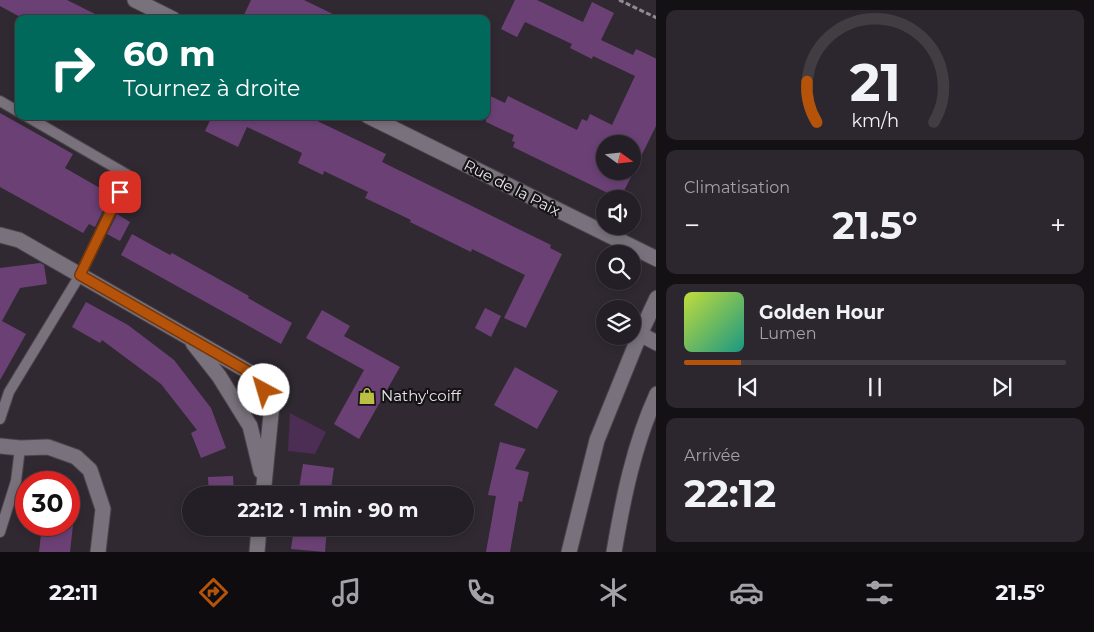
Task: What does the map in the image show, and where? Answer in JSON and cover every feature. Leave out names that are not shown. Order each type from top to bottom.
[{"type":"street","points":[[135,0],[165,15]]},
{"type":"street","name":"Rue de la Paix","points":[[376,120],[656,259]]},
{"type":"street","points":[[0,235],[19,240],[256,376],[272,404],[264,486]]},
{"type":"street","points":[[641,332],[656,298]]},
{"type":"street","points":[[641,335],[656,344]]},
{"type":"street","points":[[189,338],[219,376],[250,426],[263,486]]},
{"type":"street","points":[[569,552],[597,440],[636,345]]},
{"type":"street","points":[[614,552],[620,514],[640,434],[656,394]]},
{"type":"street","points":[[0,446],[20,448],[48,447],[76,457],[90,470],[103,509],[98,552]]},
{"type":"street","points":[[257,552],[258,536]]},
{"type":"lane","points":[[0,101],[15,110]]},
{"type":"lane","points":[[0,419],[9,392],[80,275],[128,175],[33,120]]},
{"type":"lane","points":[[0,532],[16,481],[20,448]]},
{"type":"path","points":[[619,0],[656,18]]},
{"type":"shaded area","points":[[290,413],[326,432],[315,454],[288,451]]},
{"type":"building","points":[[0,0],[67,0],[97,15],[17,15],[0,6]]},
{"type":"building","points":[[251,0],[304,0],[335,15],[244,15]]},
{"type":"building","points":[[515,0],[537,0],[583,22],[592,2],[614,13],[601,40],[633,55],[636,49],[656,59],[656,126],[641,156],[641,135],[596,135],[596,180],[629,180],[624,190],[601,190],[513,147],[515,142],[512,141],[514,135],[486,122],[486,120],[490,120],[490,96],[505,103],[508,96],[577,130],[582,119],[587,121],[590,114],[612,125],[635,76],[593,56],[592,59],[570,48],[572,44],[525,22],[517,37],[501,29]]},
{"type":"building","points":[[0,113],[73,154],[65,168],[107,192],[100,204],[105,207],[95,227],[89,224],[83,233],[0,187]]},
{"type":"building","points":[[210,120],[315,120],[386,154],[382,162],[551,245],[550,248],[562,254],[526,328],[504,318],[525,275],[472,249],[471,252],[410,222],[411,220],[365,198],[368,192],[324,171],[323,175],[298,163],[302,153],[247,127],[238,147],[205,131]]},
{"type":"building","points":[[117,214],[130,222],[120,241],[107,234]]},
{"type":"building","points":[[132,234],[170,255],[172,253],[249,296],[248,298],[292,323],[281,344],[121,255]]},
{"type":"building","points":[[40,263],[44,265],[47,284],[20,288],[2,321],[26,334],[0,380],[0,268]]},
{"type":"building","points":[[86,302],[128,325],[174,360],[211,408],[226,448],[201,458],[191,433],[197,430],[161,384],[102,340],[100,343],[72,327]]},
{"type":"building","points":[[485,308],[501,316],[491,337],[475,328]]},
{"type":"building","points":[[322,310],[350,326],[344,336],[400,367],[359,439],[334,424],[364,370],[306,338]]},
{"type":"building","points":[[515,367],[558,391],[537,429],[494,405]]},
{"type":"building","points":[[500,442],[526,449],[515,469],[529,472],[522,502],[519,501],[510,552],[486,552],[496,496],[488,495]]},
{"type":"building","points":[[303,464],[334,468],[331,486],[299,486]]},
{"type":"building","points":[[233,476],[234,486],[208,486],[208,477]]},
{"type":"building","points":[[41,536],[72,536],[70,552],[39,552]]},
{"type":"building","points":[[293,536],[326,536],[325,552],[291,549]]},
{"type":"place","name":"Nathy'coiff","points":[[367,396]]},
{"type":"route","points":[[120,192],[80,275],[256,376],[264,390]]}]
